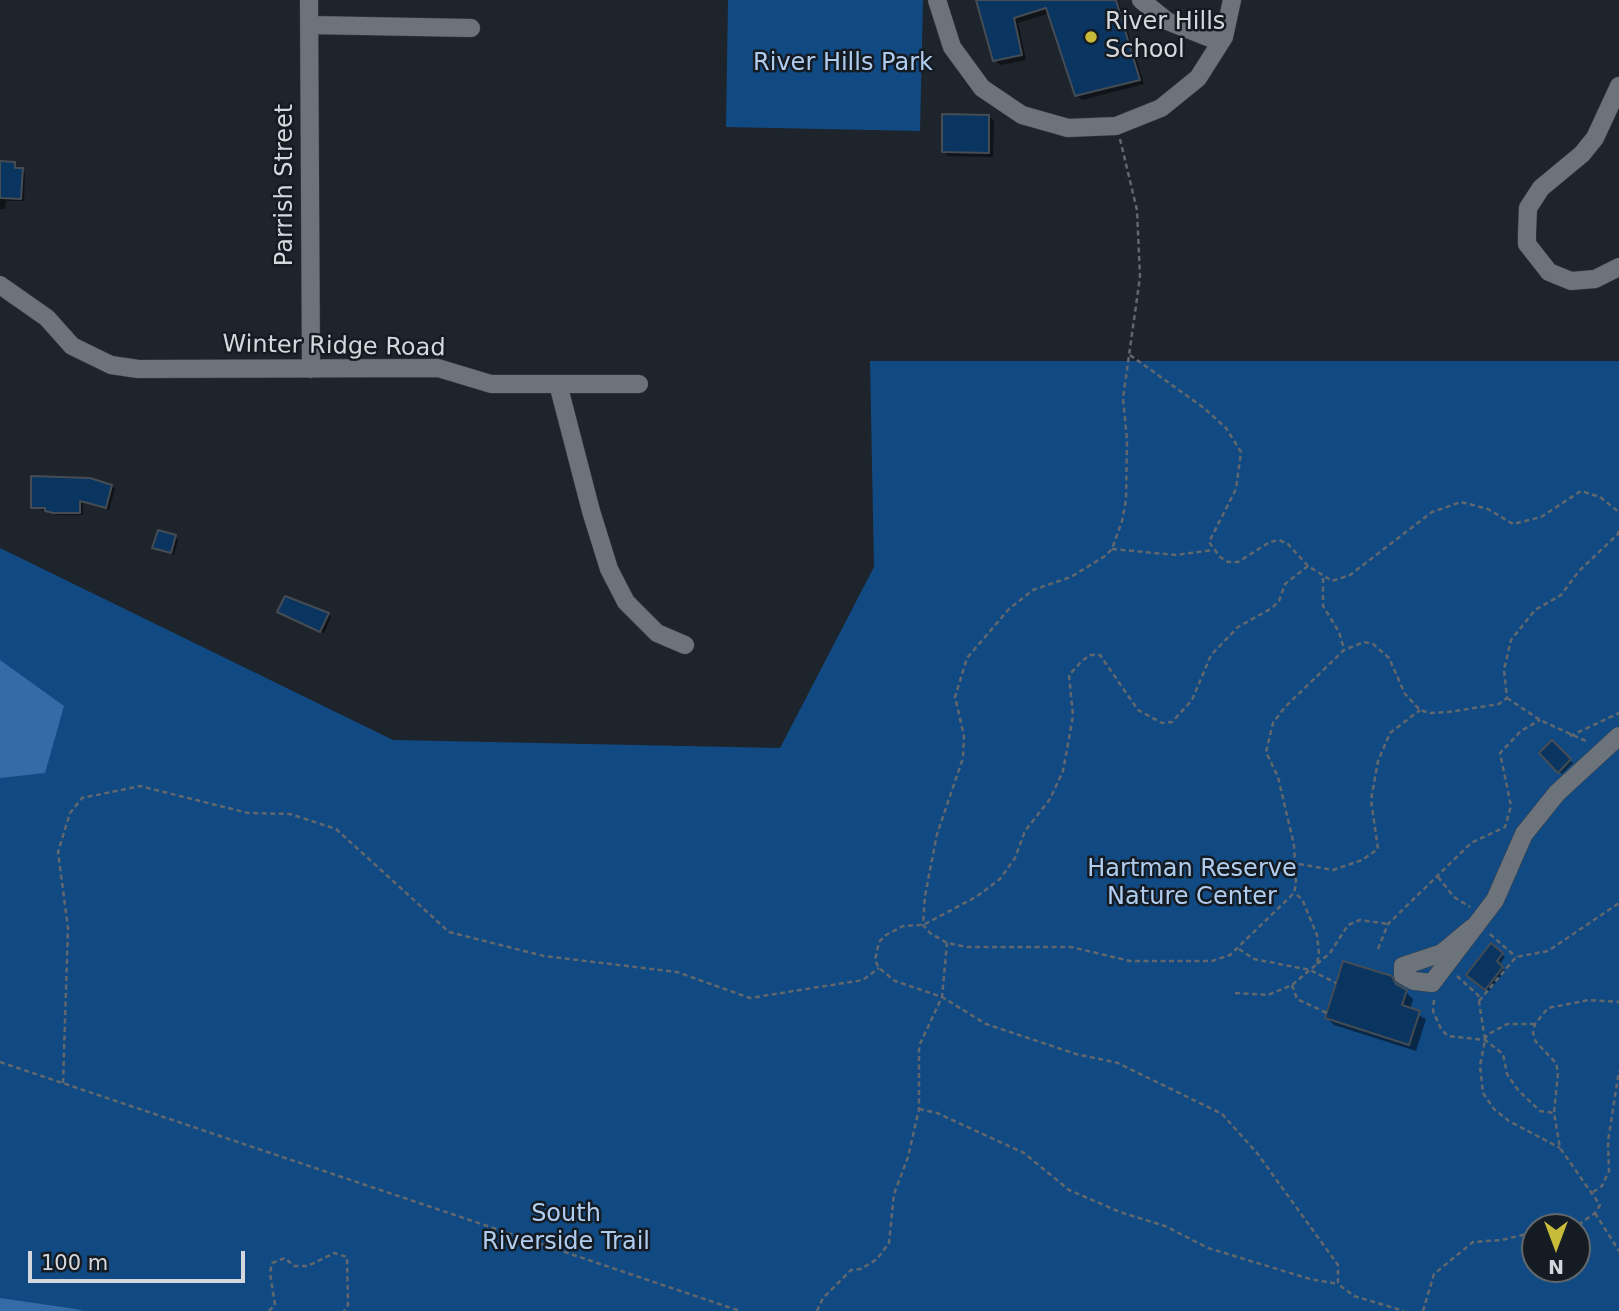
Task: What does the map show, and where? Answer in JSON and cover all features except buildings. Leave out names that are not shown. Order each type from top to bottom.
[{"type":"street","name":"Parrish Street","points":[[309,0],[311,369]]},
{"type":"street","points":[[937,0],[952,47],[982,88],[1022,115],[1068,128],[1116,126],[1161,108],[1198,78],[1220,42],[1232,0]]},
{"type":"street","points":[[1141,0],[1167,21],[1220,42]]},
{"type":"street","points":[[309,25],[471,28]]},
{"type":"street","points":[[1619,86],[1595,138],[1581,154],[1541,188],[1534,198],[1528,208],[1527,233],[1528,244],[1549,272],[1571,281],[1595,279],[1619,267]]},
{"type":"street","name":"Winter Ridge Road","points":[[0,285],[32,305],[72,346],[111,365],[138,369],[438,369],[491,384],[639,384]]},
{"type":"street","points":[[558,384],[591,510],[610,569],[626,602],[657,633],[685,645]]},
{"type":"street","points":[[1473,919],[1495,900],[1524,834],[1557,793],[1615,746]]},
{"type":"path","points":[[923,925],[925,896],[937,834],[963,758],[964,736],[955,697],[971,650],[1009,609],[1033,590],[1071,577],[1105,556],[1112,548],[1126,500],[1127,440],[1123,398],[1140,277],[1137,210],[1116,126]]},
{"type":"path","points":[[1130,355],[1226,428],[1241,452],[1236,489],[1209,542],[1213,550],[1228,562],[1238,562],[1270,542],[1279,540],[1288,544],[1323,578],[1332,581],[1349,575],[1432,512],[1461,502],[1488,509],[1513,524],[1541,517],[1581,491],[1600,497],[1619,512]]},
{"type":"path","points":[[1507,698],[1504,670],[1511,640],[1535,610],[1561,595],[1579,571],[1619,532]]},
{"type":"path","points":[[1112,548],[1176,555],[1213,550]]},
{"type":"path","points":[[1308,566],[1286,584],[1279,601],[1272,608],[1238,627],[1211,655],[1192,700],[1172,722],[1162,723],[1138,710],[1100,656],[1090,656],[1082,661],[1069,676],[1073,716],[1063,771],[1049,799],[1025,831],[1015,858],[1000,879],[976,897],[923,925],[903,926],[879,942],[875,960],[879,968],[895,981],[942,997],[986,1024],[1076,1054],[1118,1063],[1222,1114],[1257,1153],[1338,1265],[1338,1284]]},
{"type":"path","points":[[1323,578],[1323,606],[1339,632],[1344,650]]},
{"type":"path","points":[[923,925],[947,943],[997,950],[1070,947],[1130,961],[1212,961],[1238,948],[1294,893],[1297,864],[1278,777],[1266,752],[1266,742],[1273,723],[1285,707],[1344,650],[1364,642],[1373,645],[1389,658],[1405,694],[1420,710],[1430,713],[1499,704],[1507,698]]},
{"type":"path","points":[[1507,698],[1570,736],[1615,746]]},
{"type":"path","points":[[1297,864],[1333,870],[1362,860],[1378,849],[1371,800],[1378,761],[1390,733],[1420,710]]},
{"type":"path","points":[[1570,736],[1619,713]]},
{"type":"path","points":[[1378,949],[1388,924],[1471,843],[1505,827],[1511,806],[1500,753],[1521,732],[1541,720]]},
{"type":"path","points":[[63,1083],[68,928],[58,852],[70,813],[82,798],[139,786],[248,813],[290,814],[336,829],[449,932],[544,956],[677,972],[750,998],[863,979],[879,968]]},
{"type":"path","points":[[1438,877],[1473,919],[1516,957]]},
{"type":"path","points":[[1294,893],[1302,899],[1317,935],[1320,954],[1317,964]]},
{"type":"path","points":[[1479,1001],[1516,957],[1548,951],[1619,903]]},
{"type":"path","points":[[1235,993],[1268,995],[1292,985],[1330,953],[1348,925],[1360,920],[1388,924]]},
{"type":"path","points":[[817,1311],[823,1298],[852,1270],[860,1269],[877,1259],[889,1243],[894,1194],[908,1157],[919,1109],[919,1046],[942,997],[947,943]]},
{"type":"path","points":[[1238,948],[1254,959],[1310,970],[1336,983]]},
{"type":"path","points":[[1449,969],[1478,995],[1485,1040]]},
{"type":"path","points":[[1292,985],[1297,999],[1327,1013]]},
{"type":"path","points":[[1438,991],[1432,1002],[1441,1029],[1448,1036],[1485,1040],[1503,1054],[1507,1073],[1518,1090],[1540,1111],[1554,1113]]},
{"type":"path","points":[[1560,1148],[1554,1113],[1558,1073],[1556,1063],[1536,1042],[1533,1033],[1535,1024],[1548,1008],[1589,1000],[1619,1002]]},
{"type":"path","points":[[1535,1024],[1507,1024],[1487,1035],[1480,1066],[1483,1093],[1494,1109],[1509,1121],[1560,1148],[1600,1205],[1591,1216]]},
{"type":"path","points":[[0,1062],[740,1311]]},
{"type":"path","points":[[1593,1192],[1602,1186],[1609,1171],[1608,1141],[1619,1071]]},
{"type":"path","points":[[919,1109],[937,1113],[1024,1153],[1069,1190],[1120,1212],[1165,1226],[1208,1248],[1244,1261],[1338,1284],[1354,1296],[1404,1311]]},
{"type":"path","points":[[1595,1213],[1619,1251]]},
{"type":"path","points":[[1423,1311],[1434,1274],[1473,1242],[1502,1240],[1521,1235]]},
{"type":"path","points":[[268,1311],[275,1306],[270,1273],[272,1263],[285,1258],[294,1266],[309,1266],[334,1253],[347,1257],[348,1305],[344,1311]]},
{"type":"green space","name":"River Hills Park","points":[[728,0],[923,0],[920,131],[726,127]]},
{"type":"green space","name":"Hartman Reserve Nature Center","points":[[870,361],[1619,361],[1619,1311],[0,1311],[0,548],[393,740],[780,748],[874,567]]},
{"type":"shaded area","points":[[0,660],[64,706],[45,773],[0,778]]},
{"type":"shaded area","points":[[0,1298],[76,1309],[83,1311],[0,1311]]},
{"type":"place","name":"River Hills School","points":[[1091,37]]},
{"type":"park label","name":"South Riverside Trail","points":[[566,1229]]}]
